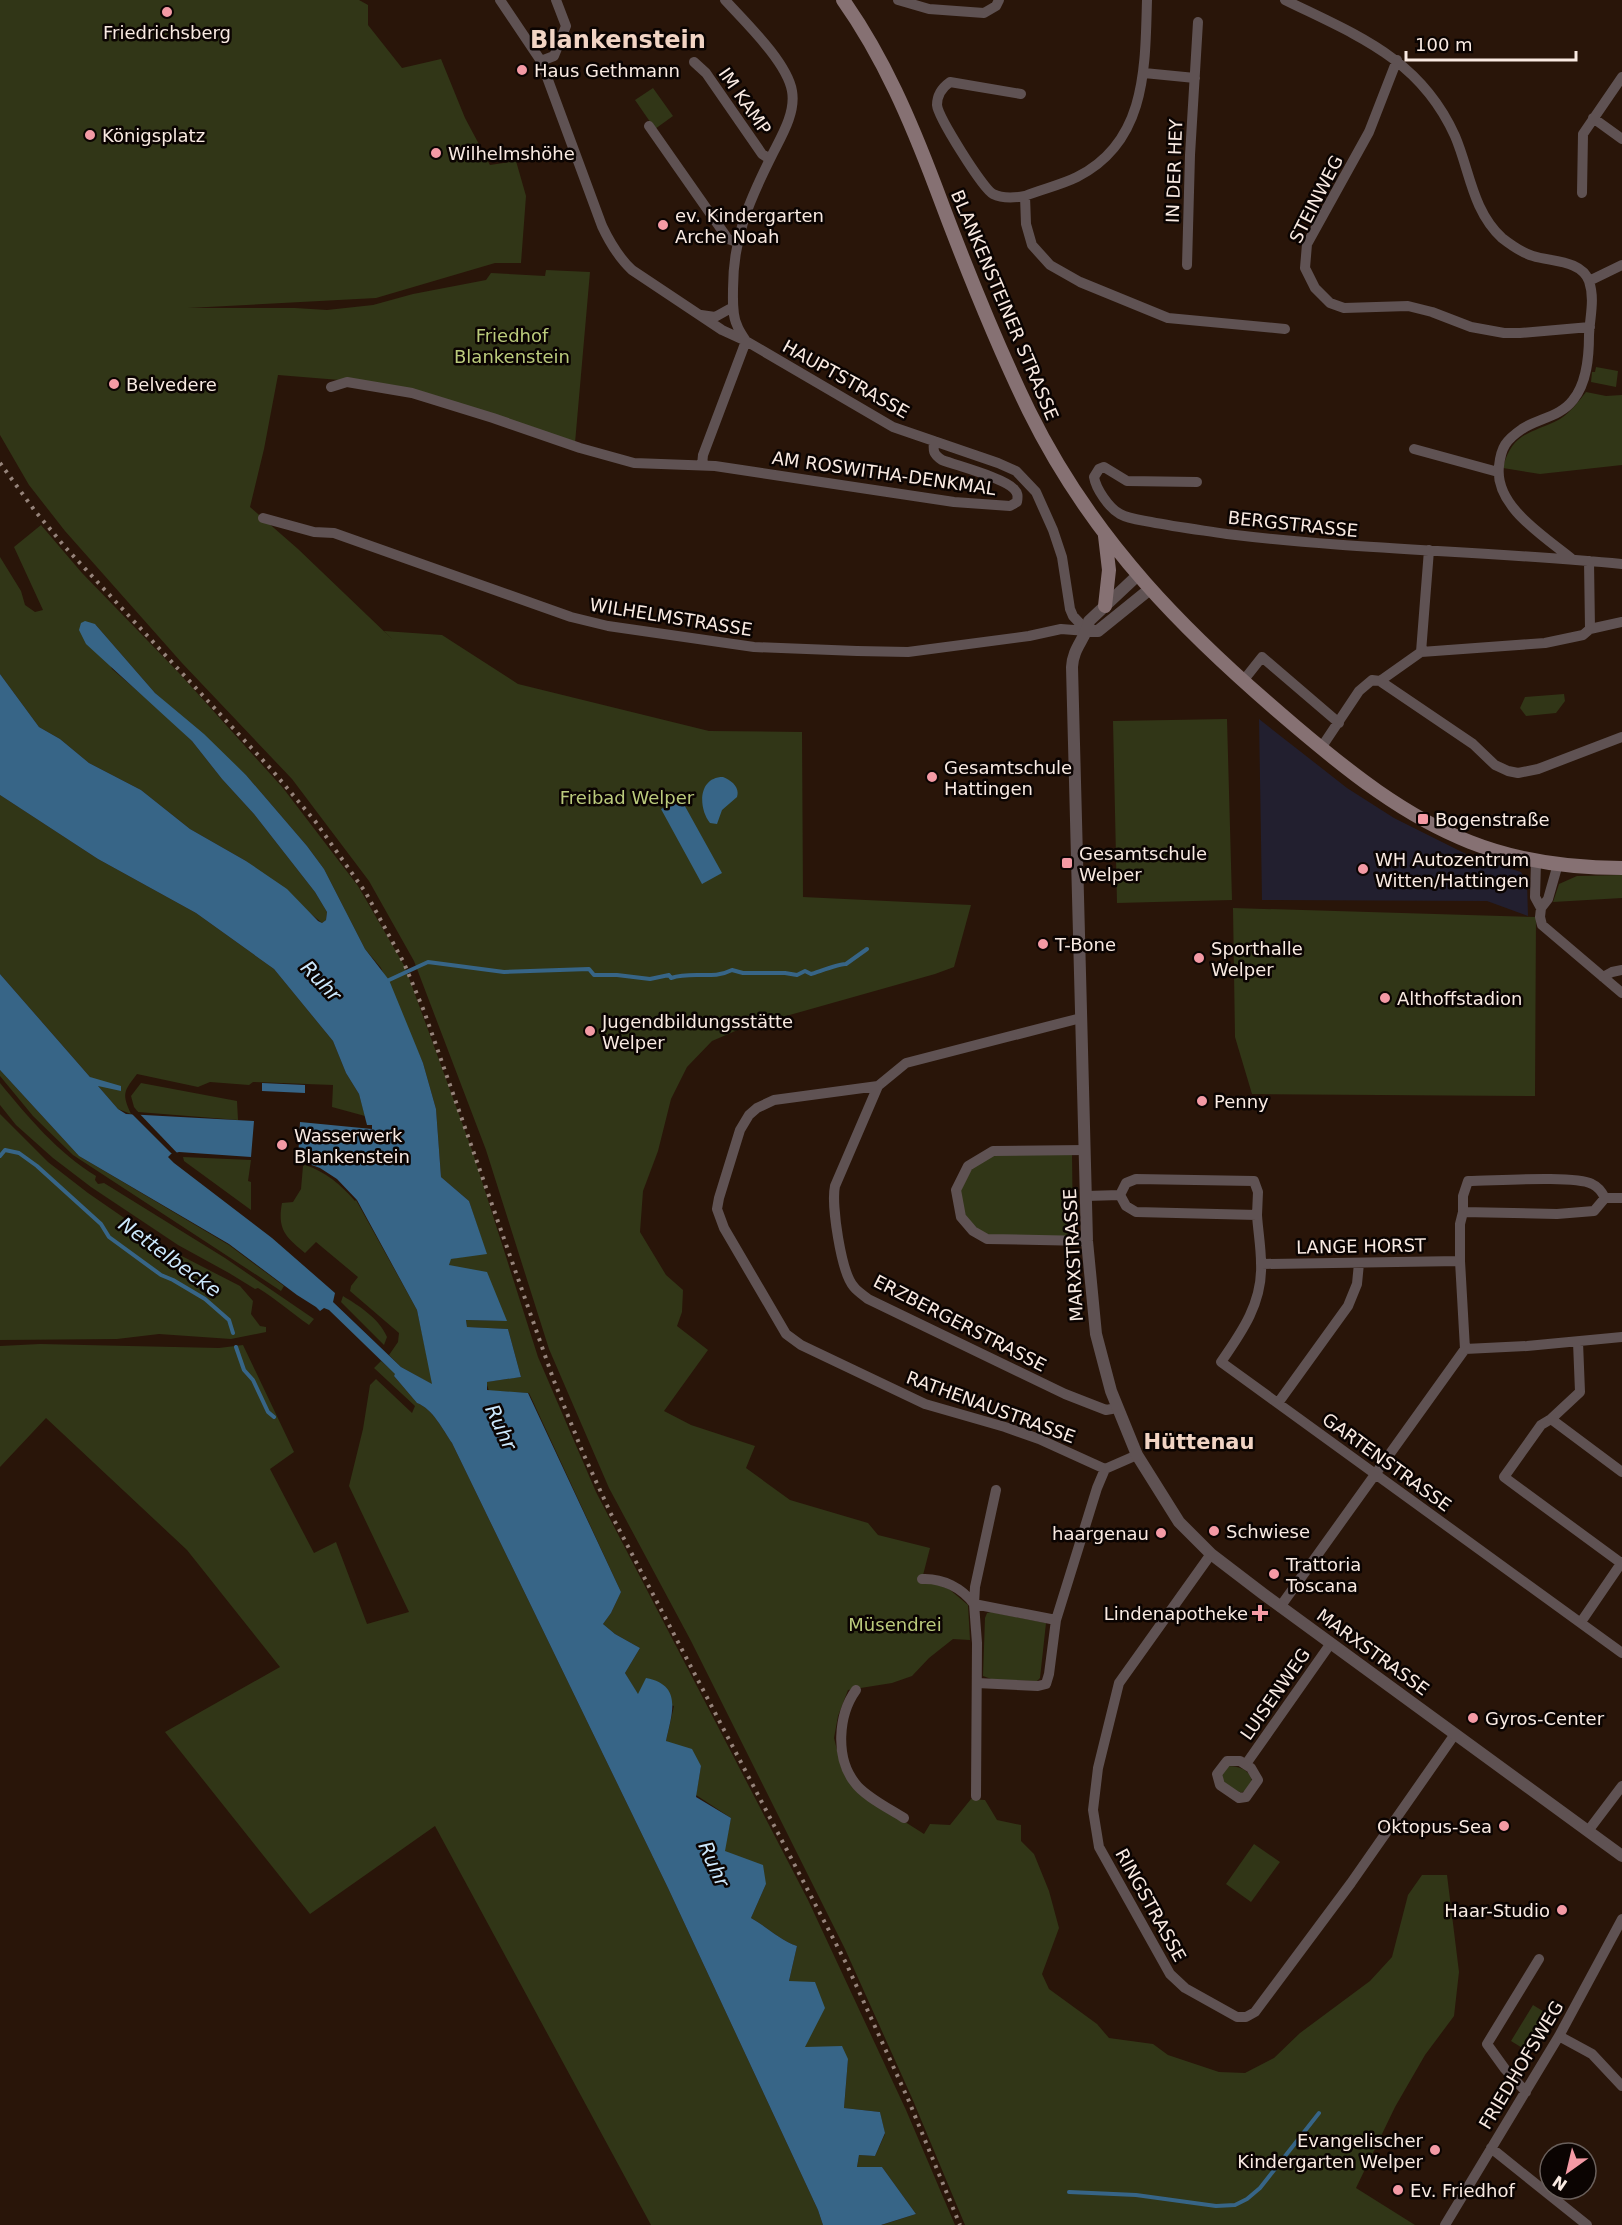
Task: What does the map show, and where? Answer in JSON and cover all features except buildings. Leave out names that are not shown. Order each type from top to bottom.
[{"type":"main road","name":"BLANKENSTEINER STRASSE","points":[[843,0],[882,62],[907,115],[1003,355],[1028,409],[1072,489],[1105,536],[1150,589],[1188,631],[1321,748],[1382,794],[1423,819],[1485,848],[1536,861],[1622,868]]},
{"type":"main road","points":[[1105,536],[1109,570],[1105,606]]},
{"type":"street","name":"HAUPTSTRASSE","points":[[500,0],[541,60],[602,226],[614,250],[632,270],[736,338],[746,341],[893,427],[1016,471],[1030,484],[1042,502],[1062,557],[1070,609],[1073,616],[1088,631]]},
{"type":"street","points":[[541,60],[554,56],[566,26],[556,0]]},
{"type":"street","points":[[702,465],[703,455],[746,341],[736,324],[733,308],[733,273],[737,242],[751,198],[788,120],[792,104],[792,91],[786,75],[769,50],[725,0]]},
{"type":"street","points":[[898,0],[929,9],[984,13],[996,6],[999,0]]},
{"type":"street","points":[[1021,94],[950,82],[942,89],[937,105],[945,125],[985,188],[1000,197],[1025,196],[1084,173],[1101,161],[1112,149],[1136,111],[1144,73],[1147,0]]},
{"type":"street","points":[[1285,0],[1364,40],[1396,60],[1418,78],[1434,99],[1455,137],[1477,202],[1494,229],[1513,246],[1532,256],[1579,268],[1589,281],[1593,299],[1588,357],[1578,393],[1565,409],[1512,436],[1502,447],[1498,472],[1504,496],[1515,511],[1572,559]]},
{"type":"street","name":"IN DER HEY","points":[[1188,265],[1198,22]]},
{"type":"street","name":"STEINWEG","points":[[1396,60],[1369,132],[1307,244],[1305,268],[1315,288],[1330,303],[1344,308],[1408,306],[1432,312],[1471,327],[1492,331],[1521,333],[1590,327]]},
{"type":"street","name":"IM KAMP","points":[[694,62],[706,73],[762,154],[770,159]]},
{"type":"street","points":[[1144,73],[1195,78]]},
{"type":"street","points":[[1582,192],[1582,139],[1586,128],[1622,77]]},
{"type":"street","points":[[1593,118],[1622,139]]},
{"type":"street","points":[[649,126],[728,239],[737,242]]},
{"type":"street","points":[[1025,196],[1026,224],[1032,245],[1050,265],[1080,282],[1168,318],[1285,329]]},
{"type":"street","points":[[1589,281],[1622,265]]},
{"type":"street","points":[[698,315],[715,317],[733,308]]},
{"type":"street","name":"AM ROSWITHA-DENKMAL","points":[[331,387],[347,382],[412,393],[613,459],[657,465],[702,465],[803,478],[954,502],[1010,506],[1017,502],[1016,490],[1005,482],[935,456],[934,441]]},
{"type":"street","points":[[1414,449],[1498,472]]},
{"type":"street","name":"BERGSTRASSE","points":[[1197,482],[1127,481],[1104,467],[1099,469],[1094,477],[1097,487],[1116,512],[1168,525],[1282,541],[1622,564]]},
{"type":"street","name":"WILHELMSTRASSE","points":[[263,518],[314,532],[334,533],[571,617],[678,638],[754,647],[908,652],[1029,636],[1061,629],[1088,631]]},
{"type":"street","points":[[1422,652],[1429,550]]},
{"type":"street","points":[[1589,561],[1590,629]]},
{"type":"street","name":"MARXSTRASSE","points":[[1138,575],[1089,621],[1088,631],[1075,651],[1072,667],[1087,1241],[1096,1334],[1110,1391],[1137,1455],[1179,1522],[1211,1554],[1280,1607],[1622,1856]]},
{"type":"street","points":[[1088,631],[1098,631],[1150,589]]},
{"type":"street","points":[[1380,681],[1422,652],[1545,643],[1582,636],[1590,629],[1622,622]]},
{"type":"street","points":[[1243,681],[1262,657],[1339,723]]},
{"type":"street","points":[[1321,748],[1359,691],[1372,680],[1380,681],[1473,744],[1495,765],[1508,771],[1538,769],[1622,737]]},
{"type":"street","points":[[1536,861],[1535,897],[1541,908]]},
{"type":"street","points":[[1558,864],[1548,899],[1541,908],[1542,925],[1622,993]]},
{"type":"street","points":[[1603,977],[1622,970]]},
{"type":"street","name":"ERZBERGERSTRASSE","points":[[1081,1018],[906,1063],[878,1086],[833,1194],[839,1240],[852,1286],[868,1299],[1065,1394],[1106,1410],[1117,1408]]},
{"type":"street","name":"RATHENAUSTRASSE","points":[[878,1086],[774,1100],[757,1108],[743,1123],[717,1209],[724,1228],[764,1299],[786,1334],[801,1345],[925,1404],[1005,1426],[1105,1469]]},
{"type":"street","points":[[1085,1150],[993,1151],[965,1170],[956,1190],[961,1217],[973,1231],[987,1239],[1087,1241]]},
{"type":"street","points":[[1120,1195],[1126,1184],[1136,1179],[1254,1181],[1257,1192],[1262,1264]]},
{"type":"street","points":[[1280,1607],[1465,1349],[1460,1224],[1463,1196],[1468,1181],[1561,1180],[1591,1183],[1601,1190],[1605,1198]]},
{"type":"street","points":[[1086,1196],[1120,1195]]},
{"type":"street","points":[[1120,1195],[1126,1206],[1136,1212],[1257,1215]]},
{"type":"street","points":[[1463,1212],[1557,1214],[1594,1211],[1605,1198],[1622,1198]]},
{"type":"street","name":"LANGE HORST","points":[[1262,1264],[1460,1261]]},
{"type":"street","points":[[1278,1403],[1348,1306],[1357,1284],[1359,1263]]},
{"type":"street","name":"GARTENSTRASSE","points":[[1262,1264],[1257,1300],[1251,1316],[1221,1362],[1622,1653]]},
{"type":"street","points":[[1465,1349],[1622,1337]]},
{"type":"street","points":[[1578,1342],[1580,1392],[1551,1419],[1541,1425],[1504,1477],[1622,1563],[1581,1622]]},
{"type":"street","points":[[1551,1419],[1622,1472]]},
{"type":"street","points":[[978,1683],[1038,1686],[1046,1684],[1056,1620],[1097,1488],[1105,1469],[1137,1455]]},
{"type":"street","points":[[976,1796],[978,1683],[975,1587],[996,1490]]},
{"type":"street","name":"RINGSTRASSE","points":[[1211,1554],[1119,1683],[1098,1768],[1093,1810],[1099,1847],[1170,1974],[1185,1988],[1237,2017],[1246,2018],[1255,2012],[1351,1882],[1455,1734]]},
{"type":"street","points":[[922,1579],[955,1586],[966,1593],[974,1604],[1056,1620]]},
{"type":"street","name":"LUISENWEG","points":[[1246,1764],[1331,1643]]},
{"type":"street","points":[[856,1690],[847,1704],[842,1732],[844,1758],[848,1771],[856,1785],[904,1818]]},
{"type":"street","points":[[1588,1831],[1622,1786]]},
{"type":"street","name":"FRIEDHOFSWEG","points":[[1446,2224],[1559,2036],[1622,1920]]},
{"type":"street","points":[[1526,2092],[1486,2043],[1539,1959]]},
{"type":"street","points":[[1559,2036],[1592,2054],[1620,2078]]},
{"type":"street","points":[[1491,2148],[1587,2225]]},
{"type":"shaded area","points":[[1259,719],[1347,788],[1394,818],[1468,855],[1521,872],[1527,882],[1528,916],[1487,901],[1262,900]]},
{"type":"green space","points":[[0,0],[359,0],[368,5],[368,25],[402,68],[441,59],[465,118],[490,165],[516,161],[526,196],[521,263],[495,263],[376,298],[188,308],[327,310],[373,305],[413,294],[486,280],[491,273],[545,276],[546,270],[590,272],[575,443],[352,381],[278,375],[250,507],[298,549],[392,639],[384,631],[442,635],[518,684],[709,731],[802,732],[803,897],[971,905],[954,967],[740,1029],[712,1041],[687,1067],[671,1099],[658,1151],[643,1191],[640,1232],[666,1275],[683,1290],[682,1312],[677,1326],[708,1350],[664,1411],[691,1425],[755,1446],[746,1468],[790,1500],[868,1523],[878,1535],[930,1548],[922,1579],[949,1589],[968,1605],[970,1640],[953,1639],[929,1658],[912,1676],[892,1683],[848,1690],[838,1716],[834,1738],[842,1770],[858,1792],[924,1834],[930,1824],[950,1825],[971,1799],[985,1800],[997,1820],[1021,1825],[1021,1841],[1034,1854],[1049,1891],[1059,1928],[1042,1974],[1049,1989],[1097,2024],[1109,2038],[1153,2044],[1168,2055],[1219,2072],[1245,2073],[1274,2058],[1300,2033],[1370,1981],[1392,1957],[1408,1895],[1422,1875],[1447,1875],[1459,1972],[1454,2016],[1425,2055],[1395,2107],[1356,2188],[1415,2225],[965,2225],[912,2098],[845,1949],[691,1641],[609,1488],[549,1349],[486,1150],[414,961],[369,881],[292,779],[182,663],[65,531],[29,485],[0,435]]},
{"type":"green space","points":[[653,88],[673,116],[655,129],[635,100]]},
{"type":"green space","points":[[1596,367],[1618,371],[1616,387],[1591,382],[1592,372],[1595,372]]},
{"type":"green space","points":[[1586,392],[1606,396],[1622,395],[1622,465],[1540,474],[1503,468],[1507,456],[1518,440],[1560,419]]},
{"type":"green space","points":[[41,525],[82,573],[179,673],[283,788],[358,886],[405,967],[472,1150],[538,1357],[596,1492],[808,1900],[906,2110],[955,2225],[882,2225],[916,2214],[882,2167],[857,2167],[859,2155],[875,2156],[885,2134],[880,2112],[844,2108],[848,2059],[804,2048],[789,1981],[797,1946],[751,1918],[766,1884],[724,1851],[731,1818],[696,1795],[701,1766],[666,1741],[674,1706],[638,1695],[625,1673],[640,1648],[615,1634],[603,1624],[621,1592],[529,1393],[489,1391],[486,1382],[521,1377],[508,1329],[467,1327],[466,1320],[506,1321],[449,1265],[450,1259],[486,1253],[469,1201],[441,1177],[436,1109],[423,1063],[381,968],[365,949],[324,869],[246,775],[155,693],[95,624],[112,669],[192,741],[254,814],[315,892],[327,912],[326,920],[322,923],[246,861],[190,829],[141,790],[89,763],[60,739],[39,727],[0,674],[0,557],[21,591],[25,605],[35,612],[43,610],[14,547]]},
{"type":"green space","points":[[1564,694],[1565,701],[1556,713],[1526,716],[1520,708],[1525,697]]},
{"type":"green space","points":[[1227,719],[1232,900],[1117,903],[1113,721]]},
{"type":"green space","points":[[0,795],[98,859],[196,913],[274,969],[333,1041],[346,1073],[359,1094],[365,1116],[332,1107],[333,1085],[253,1082],[249,1085],[210,1082],[198,1087],[137,1074],[125,1093],[131,1114],[118,1109],[0,974]]},
{"type":"green space","points":[[1622,875],[1622,898],[1553,902],[1559,884],[1577,876]]},
{"type":"green space","name":"Althoffstadion","points":[[1233,908],[1536,917],[1535,1096],[1252,1094],[1235,1037]]},
{"type":"green space","points":[[0,1070],[79,1156],[229,1245],[284,1286],[281,1291],[73,1155],[33,1116],[0,1076]]},
{"type":"green space","points":[[0,1083],[56,1145],[96,1176],[95,1180],[98,1184],[104,1183],[225,1258],[314,1319],[309,1325],[258,1288],[255,1289],[178,1245],[91,1187],[53,1158],[16,1125],[0,1105]]},
{"type":"green space","points":[[141,1083],[237,1101],[238,1120],[138,1112],[131,1096]]},
{"type":"green space","points":[[0,1114],[48,1162],[88,1193],[172,1251],[240,1286],[253,1301],[251,1314],[260,1326],[266,1327],[266,1332],[231,1339],[159,1334],[117,1339],[0,1340]]},
{"type":"green space","points":[[1072,1153],[1073,1237],[987,1236],[974,1230],[964,1215],[960,1192],[970,1168],[996,1154]]},
{"type":"green space","points":[[183,1157],[251,1160],[248,1181],[251,1182],[251,1210],[184,1161]]},
{"type":"green space","points":[[303,1166],[326,1175],[356,1200],[417,1310],[433,1385],[401,1367],[389,1355],[398,1342],[399,1333],[350,1291],[358,1277],[316,1242],[305,1253],[284,1232],[281,1220],[282,1203],[293,1202],[301,1189]]},
{"type":"green space","points":[[343,1296],[368,1313],[379,1324],[387,1337],[384,1345],[341,1302]]},
{"type":"green space","points":[[40,1344],[219,1348],[243,1345],[294,1452],[270,1469],[314,1553],[336,1542],[367,1624],[409,1612],[349,1486],[363,1429],[370,1385],[376,1379],[412,1413],[415,1406],[374,1368],[381,1361],[396,1374],[394,1376],[417,1403],[433,1415],[452,1443],[668,1888],[823,2225],[651,2225],[435,1826],[310,1914],[165,1732],[280,1667],[187,1550],[46,1418],[0,1467],[0,1346]]},
{"type":"green space","points":[[987,1613],[1046,1623],[1040,1678],[1037,1681],[994,1680],[983,1676],[985,1618]]},
{"type":"green space","points":[[1228,1766],[1241,1768],[1250,1775],[1252,1783],[1246,1791],[1239,1793],[1222,1781],[1222,1773]]},
{"type":"green space","points":[[1254,1844],[1280,1862],[1251,1902],[1226,1884]]},
{"type":"green space","points":[[1533,2005],[1546,2013],[1524,2049],[1511,2041]]},
{"type":"water","name":"Ruhr","points":[[85,621],[95,624],[155,693],[204,734],[246,775],[307,846],[324,869],[365,949],[389,980],[423,1063],[436,1109],[441,1177],[469,1201],[487,1254],[451,1259],[449,1265],[487,1272],[507,1321],[466,1320],[467,1327],[508,1329],[521,1377],[487,1382],[487,1390],[528,1393],[621,1592],[603,1624],[615,1634],[640,1648],[625,1673],[638,1694],[646,1678],[666,1687],[672,1702],[672,1711],[666,1741],[692,1749],[701,1766],[696,1797],[731,1818],[725,1851],[763,1865],[766,1884],[751,1918],[797,1946],[789,1981],[815,1982],[825,2008],[805,2047],[842,2046],[848,2059],[844,2108],[880,2112],[885,2133],[875,2156],[859,2155],[857,2167],[882,2167],[916,2214],[881,2225],[823,2225],[668,1888],[452,1443],[433,1415],[417,1403],[394,1376],[395,1374],[329,1310],[324,1308],[320,1311],[229,1244],[79,1156],[0,1070],[0,974],[90,1077],[121,1086],[121,1091],[98,1086],[118,1109],[126,1114],[254,1121],[251,1157],[179,1152],[168,1157],[272,1238],[335,1293],[333,1302],[401,1367],[432,1384],[417,1310],[357,1200],[337,1179],[320,1168],[298,1160],[300,1122],[372,1129],[372,1125],[367,1125],[359,1094],[346,1073],[333,1041],[274,969],[196,913],[98,859],[0,795],[0,674],[39,727],[60,739],[89,763],[141,790],[190,829],[246,861],[287,889],[318,921],[322,923],[326,920],[327,912],[315,892],[254,814],[192,741],[86,644],[79,630],[81,623]]},
{"type":"water","points":[[723,777],[734,785],[737,797],[722,810],[717,824],[710,823],[703,809],[703,794],[709,782]]},
{"type":"water","points":[[681,799],[722,873],[702,884],[661,809]]},
{"type":"water","points":[[262,1083],[305,1085],[305,1093],[262,1091]]},
{"type":"pier","points":[[137,1111],[180,1156],[174,1156],[131,1113]]},
{"type":"waterway","points":[[389,980],[428,962],[504,972],[589,969],[594,975],[650,979],[669,975],[671,978],[718,974],[732,970],[743,973],[797,975],[805,971],[811,974],[846,964],[867,949]]},
{"type":"waterway","name":"Nettelbecke","points":[[0,1156],[5,1150],[19,1153],[37,1166],[101,1224],[109,1237],[161,1275],[205,1299],[229,1320],[233,1333]]},
{"type":"waterway","name":"Nettelbecke","points":[[236,1347],[244,1370],[253,1380],[268,1412],[274,1417]]},
{"type":"waterway","points":[[1069,2192],[1136,2195],[1216,2206],[1235,2205],[1260,2188],[1319,2113]]},
{"type":"railway","points":[[0,463],[65,547],[271,769],[315,821],[366,893],[404,963],[424,1011],[554,1381],[583,1453],[611,1514],[846,1963],[908,2099],[960,2225]]},
{"type":"place","name":"Friedrichsberg","points":[[167,12]]},
{"type":"place","name":"Haus Gethmann","points":[[522,70]]},
{"type":"place","name":"Königsplatz","points":[[90,135]]},
{"type":"place","name":"Wilhelmshöhe","points":[[436,153]]},
{"type":"place","name":"ev. Kindergarten Arche Noah","points":[[663,225]]},
{"type":"place","name":"Belvedere","points":[[114,384]]},
{"type":"place","name":"Gesamtschule Hattingen","points":[[932,777]]},
{"type":"place","name":"Bogenstraße","points":[[1423,819]]},
{"type":"place","name":"Gesamtschule Welper","points":[[1067,863]]},
{"type":"place","name":"WH Autozentrum Witten/Hattingen","points":[[1363,869]]},
{"type":"place","name":"T-Bone","points":[[1043,944]]},
{"type":"place","name":"Sporthalle Welper","points":[[1199,958]]},
{"type":"place","name":"Althoffstadion","points":[[1385,998]]},
{"type":"place","name":"Jugendbildungsstätte Welper","points":[[590,1031]]},
{"type":"place","name":"Penny","points":[[1202,1101]]},
{"type":"place","name":"Wasserwerk Blankenstein","points":[[282,1145]]},
{"type":"place","name":"Schwiese","points":[[1214,1531]]},
{"type":"place","name":"haargenau","points":[[1161,1533]]},
{"type":"place","name":"Trattoria Toscana","points":[[1274,1574]]},
{"type":"place","name":"Lindenapotheke","points":[[1260,1613]]},
{"type":"place","name":"Gyros-Center","points":[[1473,1718]]},
{"type":"place","name":"Oktopus-Sea","points":[[1504,1826]]},
{"type":"place","name":"Haar-Studio","points":[[1562,1910]]},
{"type":"place","name":"Evangelischer Kindergarten Welper","points":[[1435,2150]]},
{"type":"place","name":"Ev. Friedhof","points":[[1398,2190]]},
{"type":"district","name":"Blankenstein","points":[[618,40]]},
{"type":"district","name":"Hüttenau","points":[[1199,1442]]},
{"type":"park label","name":"Friedhof Blankenstein","points":[[512,345]]},
{"type":"park label","name":"Freibad Welper","points":[[627,797]]},
{"type":"park label","name":"Müsendrei","points":[[895,1624]]}]
